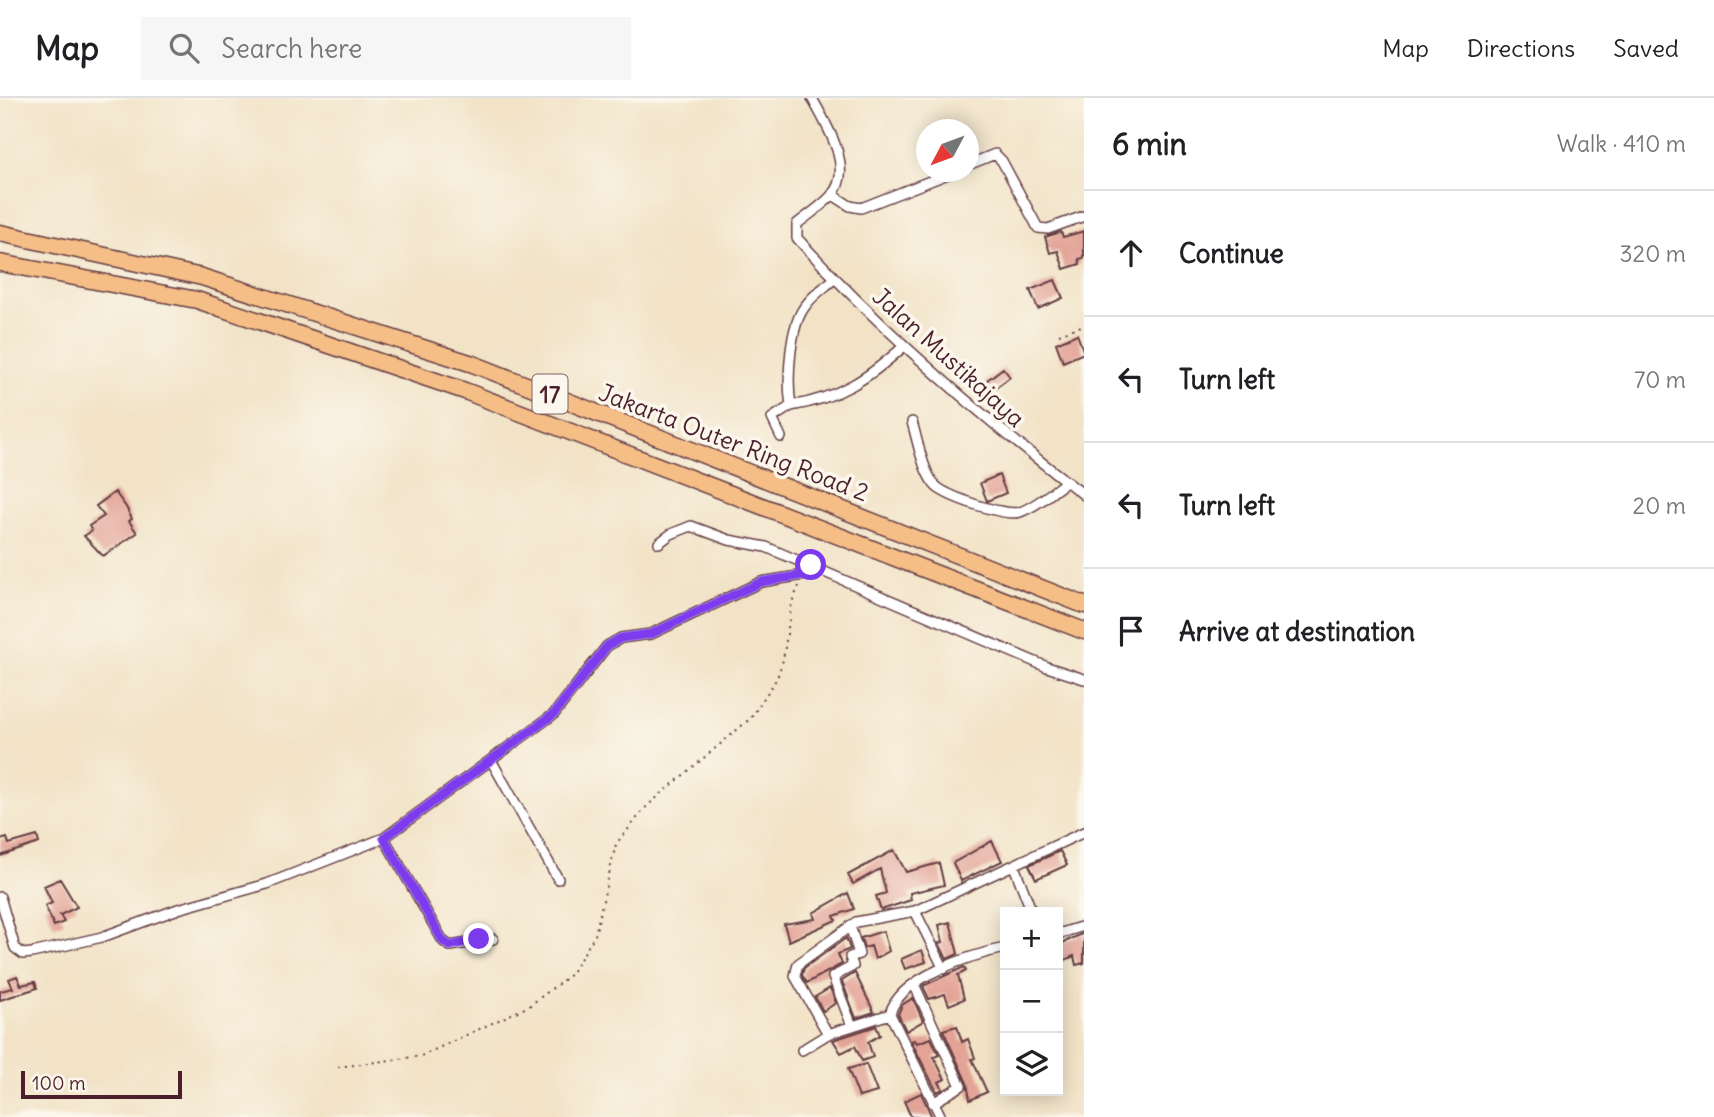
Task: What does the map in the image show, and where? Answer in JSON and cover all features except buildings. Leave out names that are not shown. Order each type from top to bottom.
[{"type":"highway","name":"Jakarta Outer Ring Road 2","points":[[0,233],[202,277],[473,365],[1084,605]]},
{"type":"highway","name":"Jakarta Outer Ring Road 2","points":[[0,263],[209,304],[465,391],[1084,631]]},
{"type":"street","points":[[812,98],[838,150],[839,173],[833,195],[850,206],[861,208],[927,182]]},
{"type":"street","points":[[979,161],[995,154],[1002,160],[1038,228],[1048,229],[1084,216]]},
{"type":"street","name":"Jalan Mustikajaya","points":[[833,195],[797,224],[797,238],[834,279],[970,406],[1084,495]]},
{"type":"street","points":[[791,406],[788,387],[794,335],[806,304],[834,279]]},
{"type":"street","points":[[781,437],[772,418],[791,406],[842,393],[870,377],[904,346]]},
{"type":"street","points":[[912,422],[929,475],[940,491],[993,509],[1015,513],[1032,506],[1066,482]]},
{"type":"street","points":[[659,543],[686,526],[699,527],[729,540],[766,547],[1047,667],[1084,680]]},
{"type":"street","points":[[0,897],[15,948],[23,954],[32,953],[102,937],[178,909],[267,884],[384,838],[563,706],[607,646],[621,638],[651,634],[761,582],[804,575],[811,565]]},
{"type":"street","points":[[491,760],[558,879]]},
{"type":"street","points":[[828,1034],[794,972],[798,964],[850,926],[865,919],[915,911],[1084,832]]},
{"type":"street","points":[[384,838],[443,941],[450,946],[493,939]]},
{"type":"street","points":[[1014,866],[1030,907]]},
{"type":"street","points":[[915,911],[944,969]]},
{"type":"street","points":[[850,926],[859,954],[850,957],[853,966],[833,977],[852,1026]]},
{"type":"street","points":[[1063,932],[1084,926]]},
{"type":"street","points":[[802,1050],[828,1034],[890,1014],[898,996],[914,984],[970,956],[1000,949]]},
{"type":"street","points":[[914,984],[961,1086],[959,1090],[933,1103]]},
{"type":"street","points":[[890,1014],[941,1117]]},
{"type":"path","points":[[1059,334],[1084,325]]},
{"type":"path","points":[[338,1068],[421,1056],[529,1006],[571,974],[595,935],[616,844],[647,806],[751,718],[777,678],[783,660],[792,602],[804,575]]},
{"type":"route","points":[[479,939],[450,946],[443,941],[384,838],[554,714],[569,698],[594,659],[607,646],[621,638],[651,634],[761,582],[804,575],[811,565]]}]
